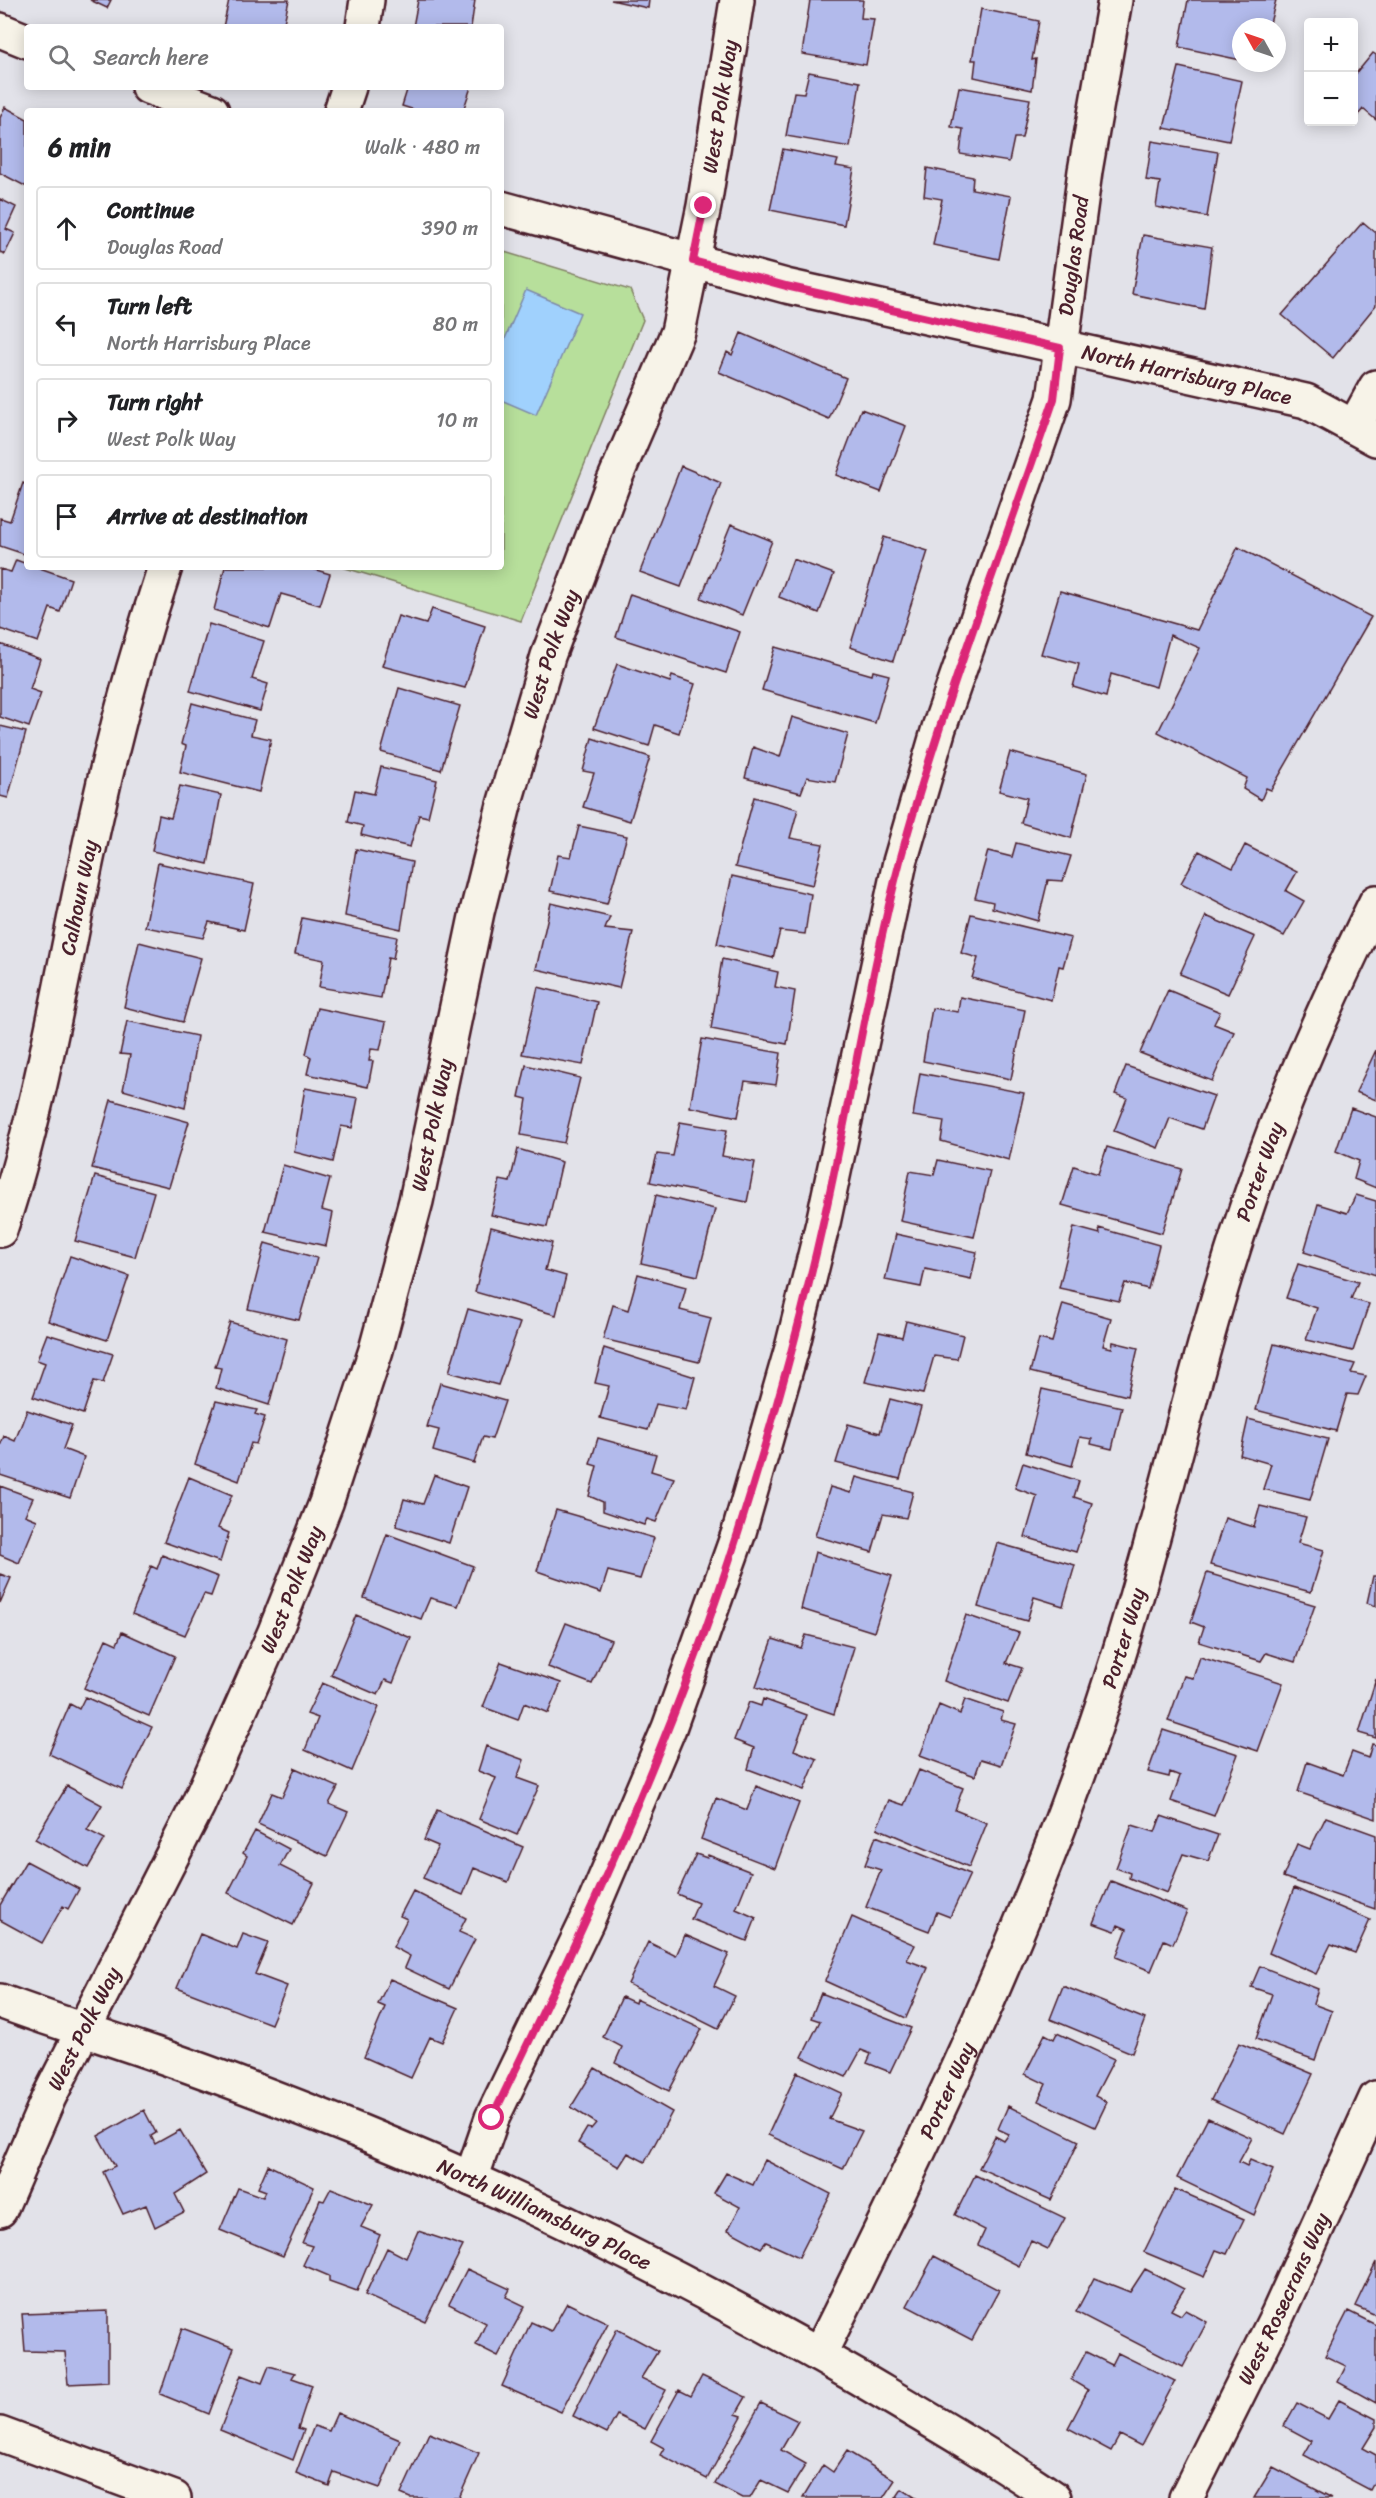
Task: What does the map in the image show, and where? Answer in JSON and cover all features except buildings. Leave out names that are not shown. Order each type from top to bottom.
[{"type":"street","points":[[363,24],[367,0]]},
{"type":"street","name":"West Polk Way","points":[[0,2210],[49,2097],[198,1805],[274,1634],[326,1503],[376,1350],[416,1202],[477,912],[504,805],[548,656],[613,483],[678,332],[693,261],[737,0]]},
{"type":"street","name":"Douglas Road","points":[[471,2179],[492,2118],[587,1921],[669,1728],[739,1532],[792,1348],[823,1223],[900,862],[939,728],[1054,399],[1085,171],[1115,0]]},
{"type":"street","points":[[0,30],[24,40]]},
{"type":"street","points":[[156,90],[204,108]]},
{"type":"street","points":[[342,108],[348,90]]},
{"type":"street","name":"North Harrisburg Place","points":[[504,209],[786,286],[1306,401],[1365,433]]},
{"type":"street","points":[[1365,433],[1376,387]]},
{"type":"street","name":"Calhoun Way","points":[[0,1230],[46,1057],[99,804],[145,627],[164,570]]},
{"type":"street","name":"Porter Way","points":[[819,2355],[911,2171],[993,1992],[1053,1847],[1110,1683],[1149,1560],[1219,1299],[1258,1175],[1323,1010],[1376,902]]},
{"type":"street","name":"North Williamsburg Place","points":[[0,2001],[29,2013],[162,2056],[348,2127],[471,2179],[661,2270],[819,2355],[933,2421],[1054,2498]]},
{"type":"street","name":"West Rosecrans Way","points":[[1186,2498],[1277,2316],[1376,2098]]},
{"type":"street","points":[[0,2434],[174,2498]]},
{"type":"green space","points":[[504,252],[630,290],[643,320],[521,621],[352,570],[504,570]]},
{"type":"water","points":[[526,290],[580,313],[536,415],[504,401],[504,341]]},
{"type":"route","points":[[492,2118],[587,1921],[669,1728],[739,1532],[792,1348],[823,1223],[900,862],[939,728],[1011,514],[1037,450],[1054,399],[1060,348],[786,286],[693,261],[704,206]]}]
